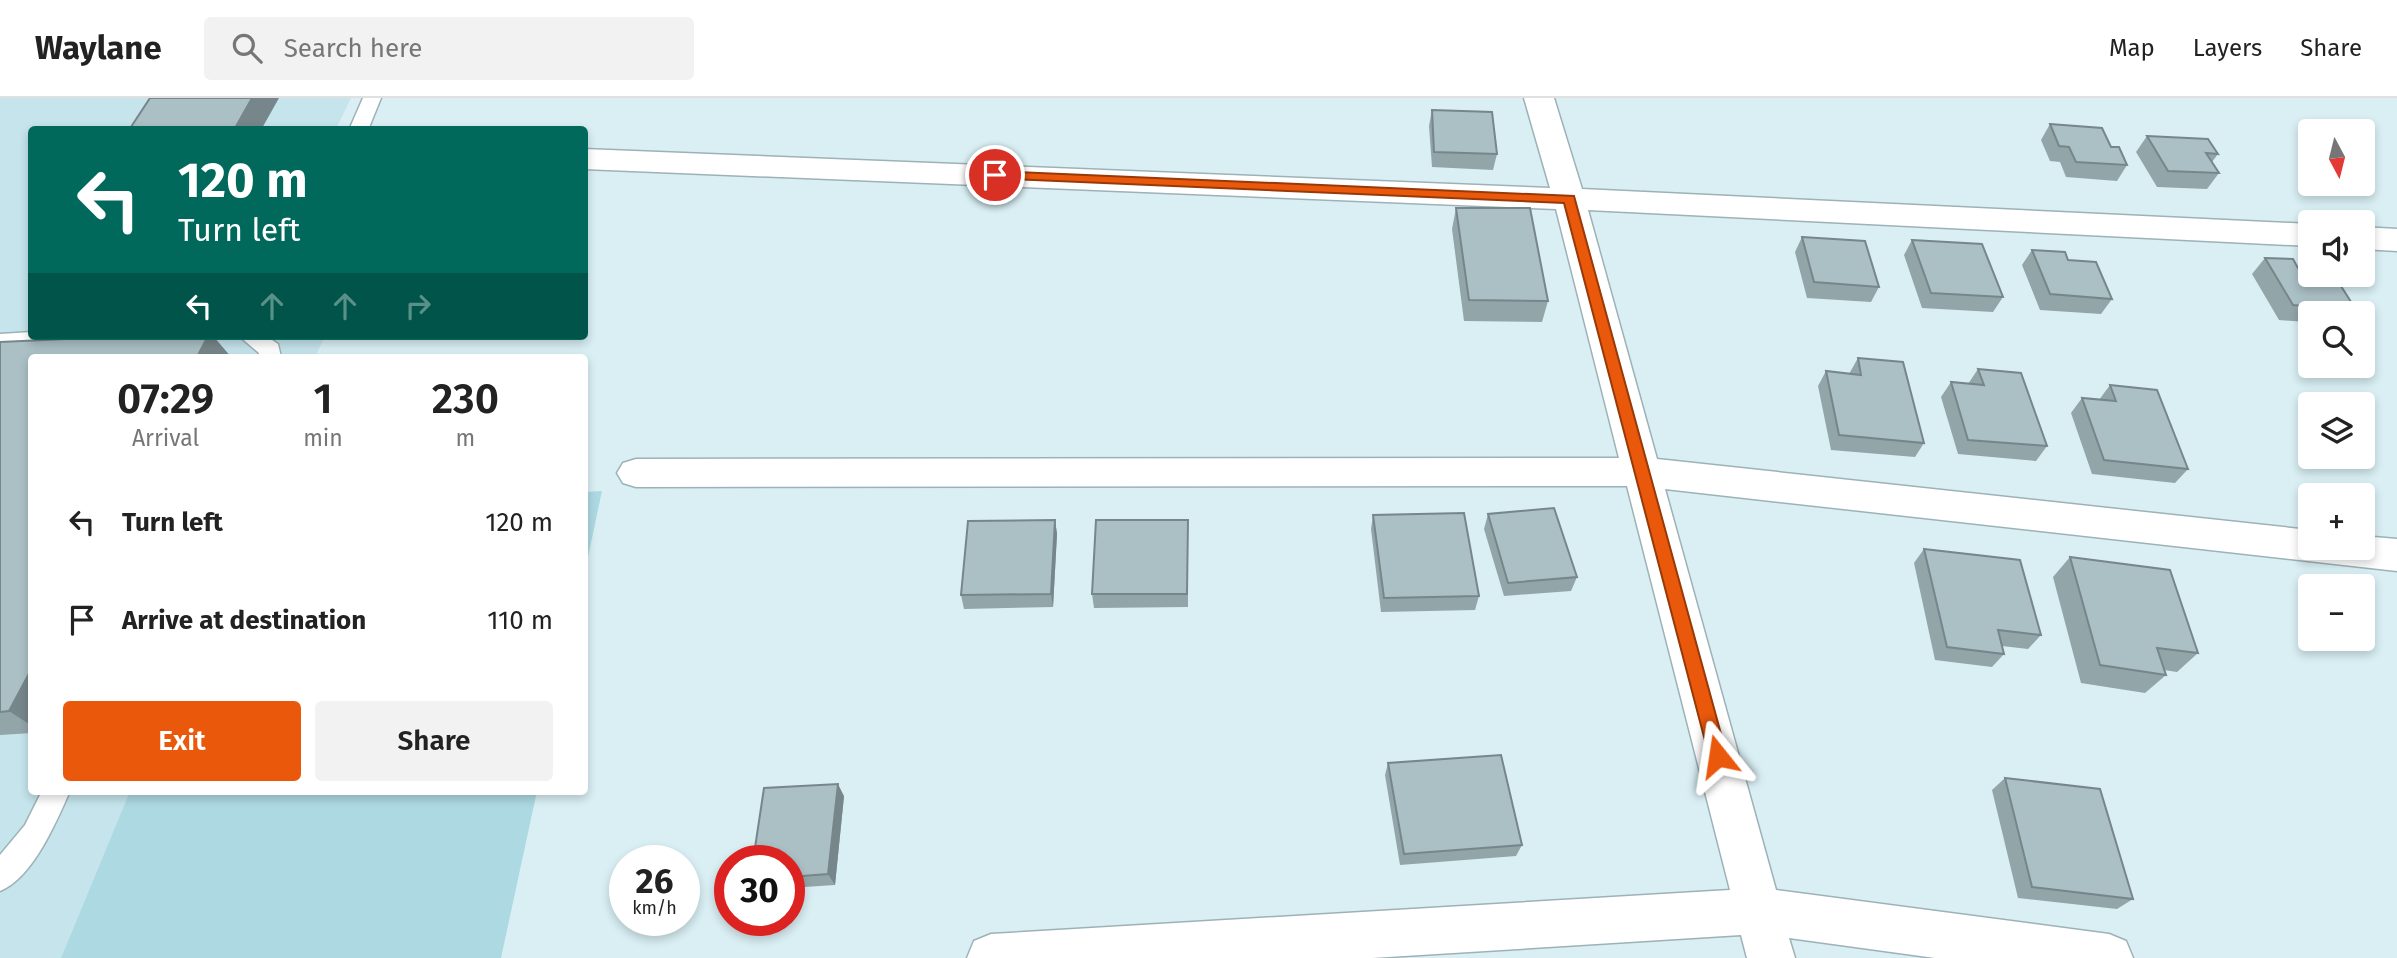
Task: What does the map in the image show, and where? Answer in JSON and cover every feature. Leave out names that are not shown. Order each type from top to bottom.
[{"type":"street","points":[[1539,98],[1569,199],[1771,958]]},
{"type":"street","points":[[588,159],[1569,199],[2298,234]]},
{"type":"street","points":[[2375,239],[2397,240]]},
{"type":"street","points":[[636,473],[1642,472],[2298,545]]},
{"type":"street","points":[[2375,553],[2397,555]]},
{"type":"street","points":[[991,958],[1759,911],[2109,958]]},
{"type":"lane","points":[[360,126],[372,98]]},
{"type":"lane","points":[[0,342],[35,340]]},
{"type":"lane","points":[[256,340],[270,350],[270,354]]},
{"type":"lane","points":[[0,877],[35,835],[54,795]]},
{"type":"shaded area","points":[[0,98],[351,98],[337,126],[28,126],[28,340],[323,340],[316,354],[28,354],[28,795],[128,795],[61,958],[0,958]]},
{"type":"shaded area","points":[[602,491],[588,557],[588,492]]},
{"type":"shaded area","points":[[128,795],[536,795],[501,958],[61,958]]},
{"type":"building","points":[[150,98],[252,98],[236,126],[132,126]]},
{"type":"building","points":[[1432,110],[1492,112],[1497,154],[1434,152]]},
{"type":"building","points":[[2050,124],[2102,128],[2111,147],[2119,147],[2127,165],[2076,162],[2069,147],[2059,146]]},
{"type":"building","points":[[2147,136],[2208,139],[2218,154],[2206,153],[2219,173],[2168,171]]},
{"type":"building","points":[[1456,208],[1530,208],[1548,301],[1469,300]]},
{"type":"building","points":[[1802,237],[1865,241],[1879,287],[1814,282]]},
{"type":"building","points":[[1912,240],[1982,244],[2003,297],[1931,293]]},
{"type":"building","points":[[2032,250],[2065,252],[2068,260],[2096,262],[2112,299],[2050,294]]},
{"type":"building","points":[[2265,258],[2293,259],[2298,268],[2298,287],[2342,287],[2350,301],[2298,301],[2298,305],[2293,305]]},
{"type":"building","points":[[206,340],[199,354],[28,354],[28,675],[9,711],[0,712],[0,342]]},
{"type":"building","points":[[1858,358],[1903,362],[1924,443],[1839,435],[1826,371],[1861,375]]},
{"type":"building","points":[[1978,369],[2021,373],[2047,446],[1968,440],[1951,382],[1984,385]]},
{"type":"building","points":[[2110,385],[2157,390],[2188,469],[2104,460],[2082,398],[2116,401]]},
{"type":"building","points":[[1554,508],[1577,577],[1508,583],[1488,514]]},
{"type":"building","points":[[1464,513],[1479,596],[1384,598],[1373,515]]},
{"type":"building","points":[[1055,520],[1051,594],[961,595],[968,521]]},
{"type":"building","points":[[1096,520],[1188,520],[1187,594],[1092,594]]},
{"type":"building","points":[[1924,549],[2020,560],[2041,635],[1998,630],[2004,654],[1947,647]]},
{"type":"building","points":[[2070,557],[2170,570],[2198,653],[2157,648],[2166,675],[2100,665]]},
{"type":"building","points":[[1501,755],[1522,845],[1404,854],[1388,763]]},
{"type":"building","points":[[2005,778],[2100,789],[2133,899],[2032,887]]},
{"type":"building","points":[[838,784],[828,874],[805,876],[805,845],[755,845],[764,788]]},
{"type":"route","points":[[995,175],[1569,199],[1718,756]]}]
